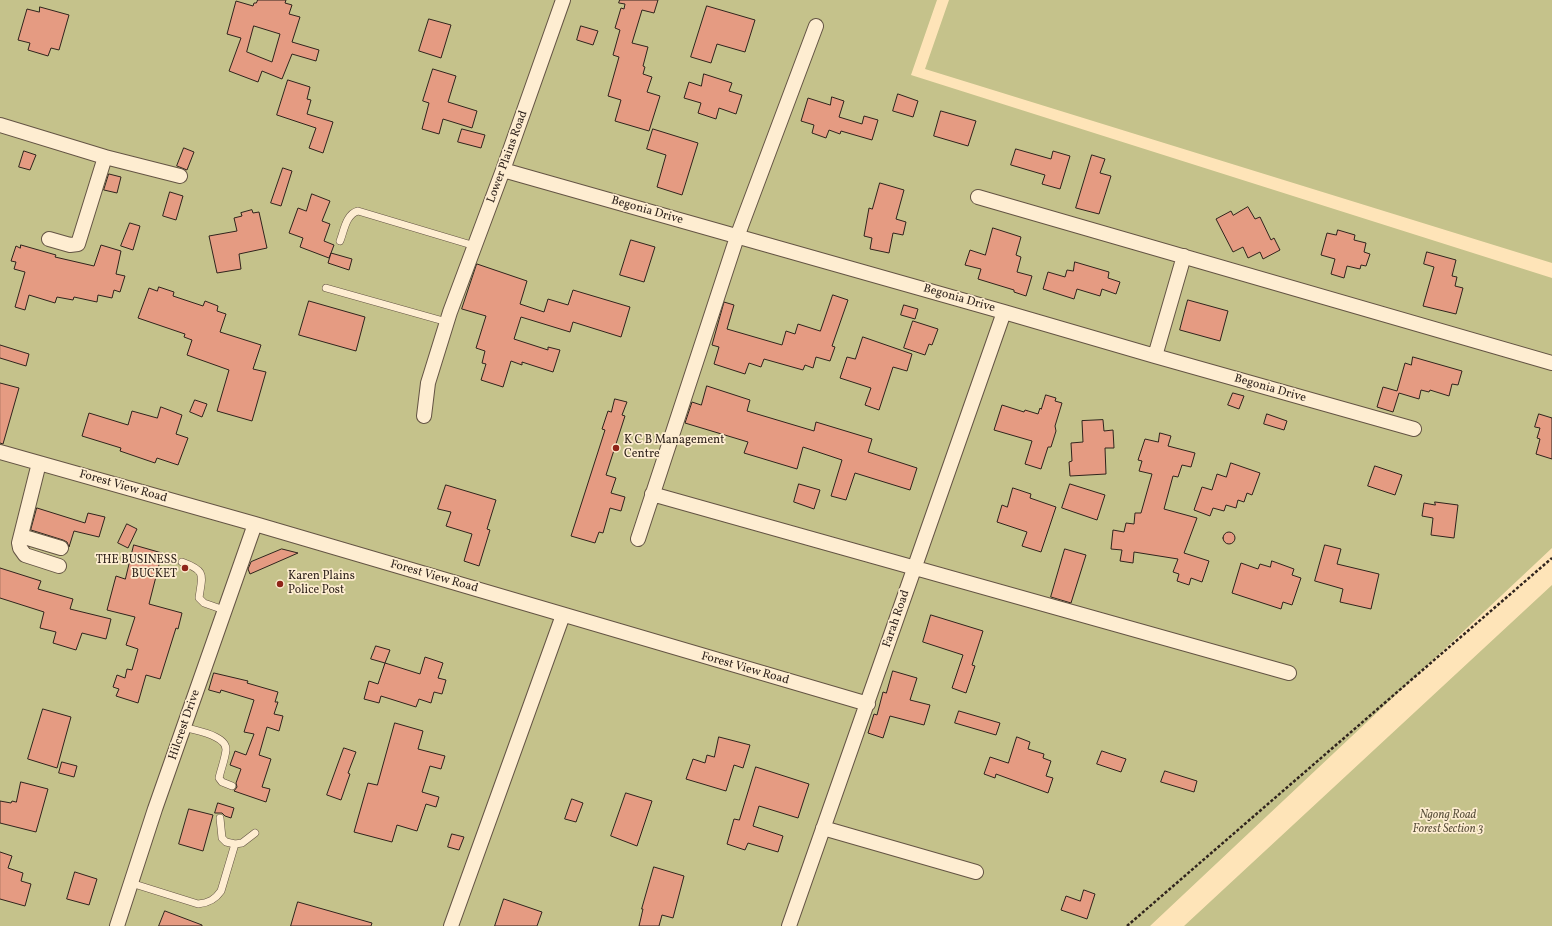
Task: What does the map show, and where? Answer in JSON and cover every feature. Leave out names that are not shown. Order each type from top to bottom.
[{"type":"street","name":"Lower Plains Road","points":[[424,416],[428,383],[449,317],[504,170],[563,0]]},
{"type":"street","points":[[638,540],[737,237],[816,26]]},
{"type":"street","points":[[0,125],[105,157],[180,176]]},
{"type":"street","points":[[49,239],[70,245],[78,244],[105,157]]},
{"type":"street","name":"Begonia Drive","points":[[504,170],[1414,429]]},
{"type":"street","points":[[978,197],[1552,363]]},
{"type":"street","points":[[1155,356],[1184,256]]},
{"type":"street","name":"Farah Road","points":[[789,926],[916,567],[1004,312]]},
{"type":"street","name":"Forest View Road","points":[[0,452],[255,524],[868,704]]},
{"type":"street","points":[[39,463],[19,543],[22,552],[25,555],[59,566]]},
{"type":"street","points":[[652,494],[916,567],[1289,674]]},
{"type":"street","name":"Hilcrest Drive","points":[[117,926],[224,610],[255,524]]},
{"type":"street","points":[[21,536],[61,548]]},
{"type":"street","points":[[451,926],[563,615]]},
{"type":"street","points":[[823,828],[976,872]]},
{"type":"lane","points":[[340,241],[349,216],[353,212],[358,211],[475,246]]},
{"type":"lane","points":[[326,288],[449,317]]},
{"type":"lane","points":[[182,562],[198,569],[201,574],[199,598],[201,601],[224,610]]},
{"type":"lane","points":[[184,727],[219,738],[224,742],[226,748],[219,778],[222,782],[232,786]]},
{"type":"lane","points":[[220,818],[222,838],[226,842],[235,844],[242,843],[255,833]]},
{"type":"lane","points":[[131,883],[198,904],[206,904],[217,898],[221,891],[235,844]]},
{"type":"path","points":[[1127,926],[1552,558]]},
{"type":"green space","points":[[0,0],[937,0],[911,75],[1552,278],[1552,548],[1150,926],[0,926]]},
{"type":"green space","points":[[949,0],[1552,0],[1552,263],[925,69]]},
{"type":"green space","name":"Ngong Road Forest Section 3","points":[[1552,585],[1552,926],[1184,926]]},
{"type":"building","points":[[258,0],[286,0],[285,3],[292,5],[289,14],[300,17],[292,42],[319,50],[316,61],[292,54],[282,79],[262,71],[258,82],[229,71],[241,38],[227,34],[236,1],[253,6],[254,3]],"holes":[[[254,26],[280,34],[272,62],[247,52]]]},
{"type":"building","points":[[620,0],[658,0],[654,13],[642,10],[632,43],[648,47],[643,66],[645,67],[643,74],[652,77],[647,92],[660,96],[649,131],[615,121],[621,100],[608,96],[619,57],[613,55],[620,30],[615,28],[621,8],[624,9],[625,4],[619,3]]},
{"type":"building","points":[[707,6],[755,20],[745,52],[717,44],[711,63],[691,57]]},
{"type":"building","points":[[40,7],[69,15],[59,50],[51,48],[48,56],[28,50],[30,43],[18,40],[27,9],[39,12]]},
{"type":"building","points":[[429,19],[451,25],[441,58],[419,51]]},
{"type":"building","points":[[581,26],[598,31],[593,45],[577,40]]},
{"type":"building","points":[[433,69],[456,76],[448,102],[477,111],[472,128],[443,119],[439,134],[422,129],[429,103],[423,101]]},
{"type":"building","points":[[704,74],[732,83],[729,91],[742,95],[736,114],[719,108],[716,119],[698,113],[701,103],[684,98],[689,82],[701,86]]},
{"type":"building","points":[[288,80],[310,87],[307,99],[311,100],[307,114],[333,122],[323,153],[309,148],[316,128],[277,115]]},
{"type":"building","points":[[898,94],[918,101],[913,117],[893,111]]},
{"type":"building","points":[[832,97],[844,101],[839,117],[862,124],[864,116],[878,120],[872,140],[841,131],[840,134],[829,130],[826,138],[812,133],[814,125],[801,121],[808,98],[830,105]]},
{"type":"building","points":[[941,111],[976,121],[968,146],[934,136]]},
{"type":"building","points":[[462,129],[485,135],[481,148],[458,142]]},
{"type":"building","points":[[653,129],[698,143],[682,195],[657,187],[666,155],[647,149]]},
{"type":"building","points":[[184,148],[194,152],[187,170],[177,166]]},
{"type":"building","points":[[1016,149],[1051,159],[1053,151],[1070,156],[1060,189],[1042,184],[1045,175],[1011,165]]},
{"type":"building","points":[[24,151],[36,155],[30,170],[19,167]]},
{"type":"building","points":[[1092,155],[1105,159],[1100,173],[1111,176],[1099,214],[1076,208]]},
{"type":"building","points":[[283,168],[292,171],[281,206],[271,203]]},
{"type":"building","points":[[109,174],[121,177],[117,193],[104,190]]},
{"type":"building","points":[[880,183],[904,190],[896,219],[906,222],[903,235],[893,233],[889,253],[870,249],[872,238],[864,236],[869,208],[872,209]]},
{"type":"building","points":[[170,192],[183,196],[176,220],[163,216]]},
{"type":"building","points":[[312,194],[330,201],[322,221],[330,224],[324,241],[334,245],[329,258],[300,247],[303,238],[289,233],[298,208],[306,211]]},
{"type":"building","points":[[1248,207],[1255,219],[1260,217],[1271,240],[1274,238],[1280,250],[1263,259],[1260,252],[1248,258],[1243,247],[1233,252],[1216,219],[1231,211],[1233,215]]},
{"type":"building","points":[[252,210],[253,213],[259,212],[267,248],[239,254],[241,269],[217,273],[209,236],[237,231],[234,218],[242,216],[241,213]]},
{"type":"building","points":[[130,223],[140,226],[133,250],[121,246]]},
{"type":"building","points":[[993,228],[1021,237],[1016,255],[1021,257],[1017,272],[1032,276],[1026,296],[1014,292],[1014,290],[978,279],[981,269],[965,265],[970,250],[985,255]]},
{"type":"building","points":[[1338,230],[1355,235],[1354,240],[1366,243],[1364,252],[1370,254],[1366,266],[1361,265],[1360,269],[1347,266],[1344,278],[1331,274],[1335,259],[1321,255],[1327,233],[1336,235]]},
{"type":"building","points":[[631,240],[655,247],[644,282],[620,275]]},
{"type":"building","points":[[21,245],[56,255],[55,257],[94,266],[101,245],[121,251],[116,274],[125,276],[120,292],[114,290],[112,298],[98,295],[97,302],[74,297],[73,300],[57,297],[55,303],[29,295],[25,310],[15,307],[25,272],[14,269],[16,262],[11,261],[16,246],[20,248]]},
{"type":"building","points":[[1427,252],[1456,260],[1452,276],[1457,277],[1455,286],[1463,288],[1456,314],[1423,306],[1434,267],[1424,264]]},
{"type":"building","points":[[331,253],[352,259],[349,270],[328,263]]},
{"type":"building","points":[[1075,262],[1109,272],[1108,278],[1120,282],[1116,294],[1102,289],[1100,296],[1077,289],[1074,299],[1043,289],[1048,272],[1065,277],[1067,270],[1073,271]]},
{"type":"building","points":[[477,264],[527,281],[520,304],[544,312],[548,299],[568,305],[573,290],[630,307],[621,337],[573,322],[570,332],[521,317],[514,339],[548,350],[548,347],[560,350],[553,372],[522,362],[522,365],[511,361],[503,387],[481,380],[486,364],[482,363],[485,351],[476,348],[486,316],[462,309]]},
{"type":"building","points":[[159,287],[174,292],[173,296],[203,306],[205,301],[218,306],[217,311],[226,314],[220,332],[261,345],[253,369],[266,372],[252,421],[217,411],[229,370],[187,355],[192,340],[184,337],[185,334],[138,318],[149,288],[157,291]]},
{"type":"building","points":[[833,295],[848,300],[832,346],[835,347],[830,361],[816,357],[813,368],[805,365],[803,370],[764,359],[761,367],[749,363],[745,374],[714,364],[719,347],[712,345],[724,302],[734,305],[727,329],[782,345],[786,331],[795,334],[798,324],[820,331]]},
{"type":"building","points":[[1188,300],[1228,311],[1220,341],[1180,330]]},
{"type":"building","points":[[309,301],[365,317],[356,351],[299,335]]},
{"type":"building","points":[[904,305],[918,309],[915,319],[901,315]]},
{"type":"building","points":[[913,321],[938,329],[932,345],[929,344],[925,355],[904,348]]},
{"type":"building","points":[[863,337],[912,354],[907,371],[893,367],[879,410],[865,405],[871,388],[840,378],[847,357],[855,359]]},
{"type":"building","points":[[0,345],[29,354],[26,366],[0,358]]},
{"type":"building","points":[[1413,357],[1462,371],[1458,385],[1452,384],[1449,396],[1430,390],[1429,392],[1421,390],[1419,399],[1399,393],[1393,412],[1377,407],[1383,387],[1397,391],[1405,363],[1411,365]]},
{"type":"building","points":[[0,383],[19,388],[3,444],[0,443]]},
{"type":"building","points":[[707,386],[750,400],[747,411],[814,431],[816,422],[872,439],[868,452],[917,468],[910,490],[855,473],[846,500],[831,496],[842,460],[803,447],[797,469],[744,453],[748,442],[685,423],[692,402],[701,405]]},
{"type":"building","points":[[1233,393],[1244,396],[1239,409],[1228,405]]},
{"type":"building","points":[[1046,395],[1056,398],[1055,401],[1062,403],[1055,426],[1056,431],[1051,447],[1048,447],[1041,469],[1025,464],[1032,441],[994,430],[1002,405],[1024,412],[1025,410],[1038,414]]},
{"type":"building","points":[[615,399],[627,402],[622,415],[625,416],[606,475],[616,478],[611,493],[625,497],[621,511],[610,508],[603,533],[599,532],[595,543],[571,536],[605,430],[602,429],[608,411],[611,412]]},
{"type":"building","points":[[195,400],[207,404],[202,417],[190,412]]},
{"type":"building","points":[[161,407],[182,415],[176,434],[188,438],[178,465],[157,458],[155,463],[120,451],[121,448],[82,436],[89,413],[128,425],[132,411],[157,418]]},
{"type":"building","points":[[1267,414],[1287,421],[1284,430],[1264,424]]},
{"type":"building","points":[[1539,414],[1552,418],[1552,459],[1536,454],[1540,439],[1537,438],[1540,428],[1535,427]]},
{"type":"building","points":[[1103,420],[1104,431],[1113,430],[1114,448],[1105,448],[1106,474],[1070,476],[1069,462],[1072,461],[1071,443],[1083,442],[1082,421]]},
{"type":"building","points":[[1160,433],[1171,436],[1168,446],[1195,453],[1191,467],[1182,465],[1178,477],[1173,476],[1164,509],[1197,518],[1184,553],[1209,561],[1202,582],[1191,578],[1189,585],[1177,581],[1179,574],[1173,572],[1178,559],[1134,552],[1133,563],[1120,561],[1122,550],[1111,549],[1113,530],[1124,532],[1126,523],[1134,524],[1135,513],[1141,513],[1152,474],[1139,471],[1142,461],[1138,460],[1145,439],[1158,442]]},
{"type":"building","points":[[1231,463],[1260,473],[1252,495],[1247,493],[1244,502],[1238,500],[1236,508],[1226,505],[1224,511],[1213,508],[1210,516],[1194,510],[1202,487],[1212,490],[1217,474],[1226,477]]},
{"type":"building","points":[[1375,466],[1402,475],[1395,495],[1368,486]]},
{"type":"building","points":[[799,484],[820,490],[814,509],[794,502]]},
{"type":"building","points":[[1070,484],[1105,495],[1097,520],[1062,508]]},
{"type":"building","points":[[446,485],[496,500],[487,529],[490,530],[479,566],[464,561],[472,534],[446,526],[451,512],[438,509]]},
{"type":"building","points":[[1013,488],[1031,494],[1030,498],[1056,507],[1041,552],[1022,546],[1027,532],[997,522],[1002,505],[1007,507]]},
{"type":"building","points":[[1435,502],[1458,505],[1454,538],[1431,535],[1433,518],[1422,516],[1424,503],[1435,505]]},
{"type":"building","points":[[37,508],[85,523],[88,513],[105,517],[99,537],[74,531],[69,547],[67,542],[63,540],[31,530]]},
{"type":"building","points":[[127,524],[137,529],[128,548],[118,543]]},
{"type":"building","points":[[1227,532],[1231,532],[1235,538],[1231,544],[1227,544],[1223,540],[1223,536]]},
{"type":"building","points":[[134,545],[162,553],[149,604],[182,613],[178,629],[176,628],[160,679],[146,675],[138,703],[116,696],[119,689],[113,687],[117,675],[125,678],[127,669],[132,670],[138,649],[126,645],[135,617],[107,610],[116,576],[125,579]]},
{"type":"building","points":[[1325,545],[1341,549],[1337,564],[1379,574],[1371,609],[1340,602],[1343,589],[1315,581]]},
{"type":"building","points":[[282,549],[298,553],[250,574],[248,569],[251,562]]},
{"type":"building","points":[[1065,549],[1086,555],[1071,603],[1051,597]]},
{"type":"building","points":[[1272,561],[1294,569],[1292,575],[1301,578],[1292,605],[1283,602],[1281,609],[1232,593],[1241,563],[1258,569],[1260,564],[1270,567]]},
{"type":"building","points":[[0,568],[41,581],[38,589],[73,599],[70,609],[111,619],[106,639],[82,633],[76,650],[53,643],[56,632],[40,628],[44,612],[0,598]]},
{"type":"building","points":[[931,615],[983,631],[972,665],[975,666],[966,693],[952,688],[963,655],[923,642]]},
{"type":"building","points":[[376,646],[390,650],[385,663],[371,659]]},
{"type":"building","points":[[425,657],[443,663],[438,678],[446,680],[442,694],[434,692],[431,703],[419,699],[416,707],[381,696],[379,703],[364,699],[369,681],[378,684],[385,663],[420,674]]},
{"type":"building","points":[[893,671],[917,678],[910,700],[930,705],[924,725],[890,716],[883,738],[868,733],[874,714],[877,715],[883,692],[886,693]]},
{"type":"building","points":[[214,673],[248,681],[247,683],[278,692],[275,702],[278,702],[274,714],[283,716],[279,731],[267,727],[259,755],[271,759],[262,787],[270,789],[266,802],[234,791],[237,787],[236,783],[241,769],[230,765],[235,751],[246,755],[254,734],[244,732],[254,700],[221,690],[220,693],[209,690]]},
{"type":"building","points":[[43,709],[71,717],[57,768],[28,759]]},
{"type":"building","points":[[959,711],[1000,723],[996,735],[955,723]]},
{"type":"building","points":[[395,723],[423,731],[418,749],[445,756],[441,769],[430,766],[422,792],[439,797],[436,807],[426,804],[417,831],[397,825],[392,842],[354,832],[368,783],[377,785]]},
{"type":"building","points":[[719,737],[750,745],[743,768],[734,765],[726,791],[686,779],[693,759],[705,763],[707,755],[714,757]]},
{"type":"building","points":[[1017,737],[1030,742],[1028,749],[1044,754],[1043,758],[1051,761],[1046,776],[1053,778],[1048,793],[996,774],[995,778],[984,774],[990,757],[1008,763]]},
{"type":"building","points":[[344,748],[356,752],[348,773],[350,774],[341,800],[327,795]]},
{"type":"building","points":[[1102,751],[1126,759],[1121,772],[1097,764]]},
{"type":"building","points":[[62,762],[77,766],[74,777],[59,773]]},
{"type":"building","points":[[756,767],[809,784],[798,818],[759,806],[753,826],[783,836],[778,852],[748,843],[745,850],[727,844],[734,819],[739,820]]},
{"type":"building","points":[[1165,771],[1197,781],[1194,792],[1161,782]]},
{"type":"building","points":[[21,782],[48,789],[36,832],[0,823],[0,801],[11,803],[12,801],[16,802]]},
{"type":"building","points":[[626,793],[652,801],[637,846],[611,836]]},
{"type":"building","points":[[572,799],[583,803],[576,822],[565,819]]},
{"type":"building","points":[[218,803],[234,808],[231,818],[222,813],[215,813]]},
{"type":"building","points":[[189,809],[213,815],[203,851],[179,844]]},
{"type":"building","points":[[452,834],[464,837],[459,850],[448,847]]},
{"type":"building","points":[[0,852],[12,856],[8,868],[23,873],[21,881],[31,884],[25,906],[0,899]]},
{"type":"building","points":[[654,867],[684,876],[673,918],[662,915],[659,926],[639,926],[642,909]]},
{"type":"building","points":[[75,872],[97,879],[89,905],[67,899]]},
{"type":"building","points":[[1084,890],[1095,894],[1087,919],[1061,910],[1066,896],[1080,901]]},
{"type":"building","points":[[504,899],[542,912],[537,926],[495,926]]},
{"type":"building","points":[[298,902],[372,923],[371,926],[291,926]]},
{"type":"building","points":[[165,911],[202,925],[202,926],[159,926]]},
{"type":"place","name":"K C B Management Centre","points":[[616,448]]},
{"type":"place","name":"THE BUSINESS BUCKET","points":[[185,568]]},
{"type":"place","name":"Karen Plains Police Post","points":[[280,584]]}]
